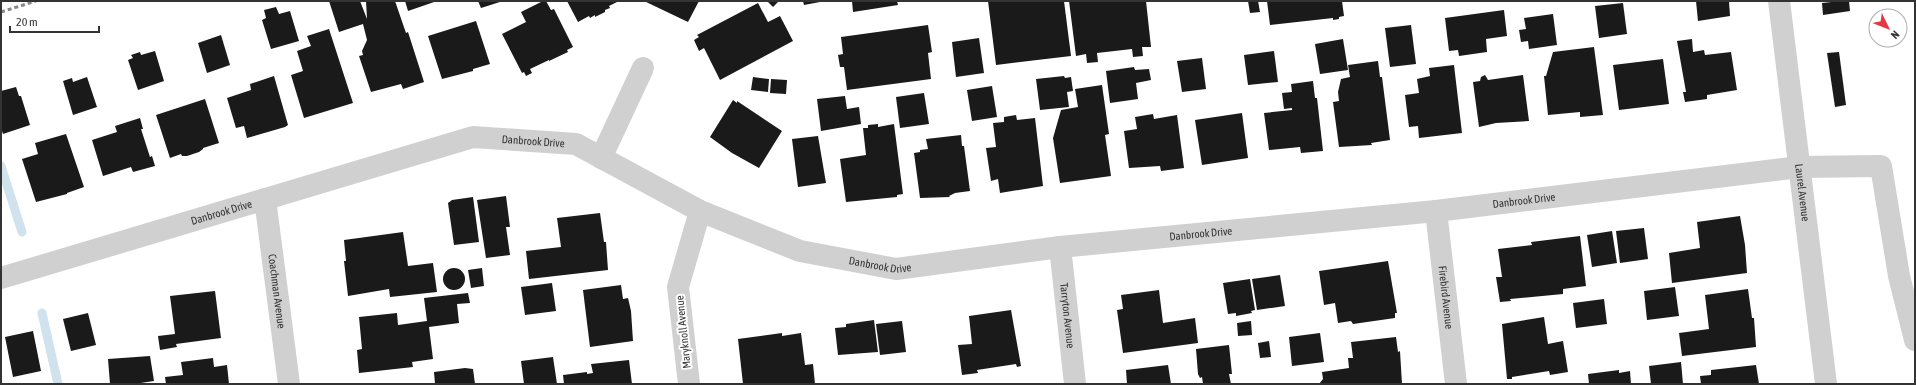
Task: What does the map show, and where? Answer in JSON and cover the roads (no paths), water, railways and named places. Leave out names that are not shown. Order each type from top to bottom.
[{"type":"street","name":"Laurel Avenue","points":[[1779,1],[1826,384]]},
{"type":"street","points":[[601,158],[643,68]]},
{"type":"street","name":"Danbrook Drive","points":[[1,278],[473,136],[576,144],[700,211],[800,251],[896,269],[1060,247],[1436,210],[1799,167],[1881,166],[1899,276],[1915,340]]},
{"type":"street","name":"Coachman Avenue","points":[[266,199],[289,384]]},
{"type":"street","name":"Firebird Avenue","points":[[1436,210],[1456,384]]},
{"type":"street","name":"Maryknoll Avenue","points":[[689,384],[678,287],[700,211]]},
{"type":"street","name":"Tarryton Avenue","points":[[1060,247],[1074,384]]},
{"type":"waterway","points":[[1,166],[22,232]]},
{"type":"waterway","points":[[42,313],[58,384]]},
{"type":"railway","points":[[1,12],[36,1]]}]
